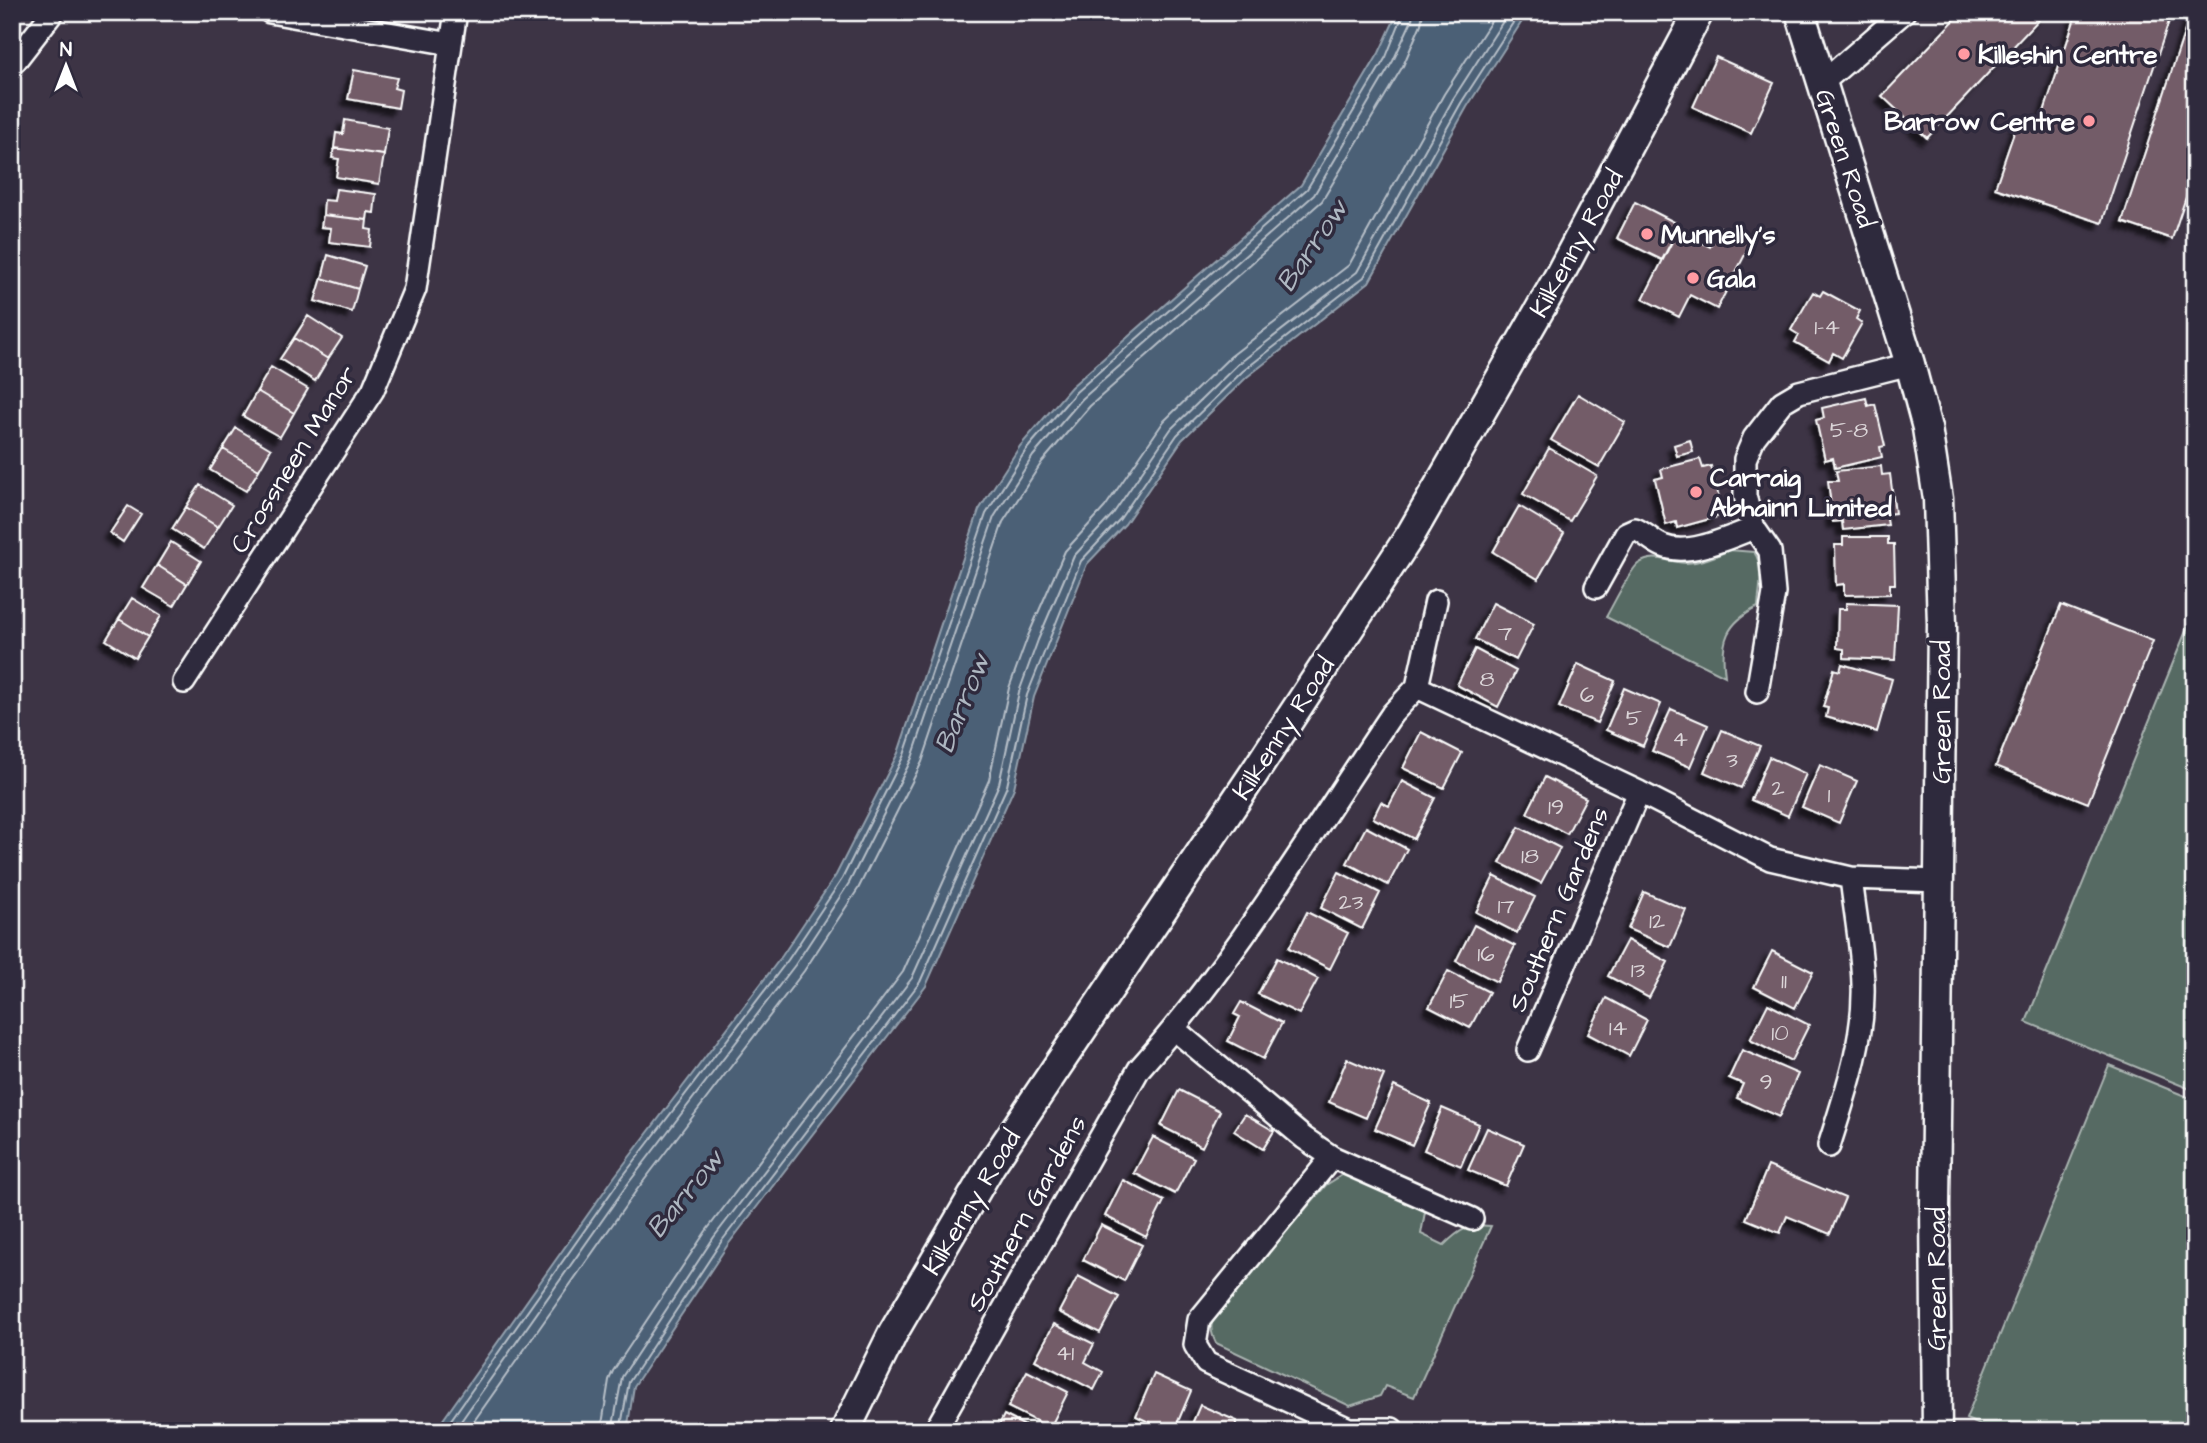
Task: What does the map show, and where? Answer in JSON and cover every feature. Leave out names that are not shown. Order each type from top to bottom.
[{"type":"main road","name":"Kilkenny Road","points":[[845,1431],[893,1333],[991,1165],[1411,534],[1559,276],[1699,12]]},
{"type":"main road","name":"Green Road","points":[[1800,12],[1910,364],[1927,428],[1938,499],[1942,624],[1936,1205],[1937,1431]]},
{"type":"street","points":[[15,61],[53,12]]},
{"type":"street","points":[[270,12],[451,44]]},
{"type":"street","name":"Crossneen Manor","points":[[184,682],[373,390],[415,289],[456,12]]},
{"type":"street","points":[[1822,83],[1904,12]]},
{"type":"street","points":[[1757,692],[1774,593],[1770,551],[1754,528],[1745,496],[1745,459],[1754,438],[1782,402],[1799,392],[1910,364]]},
{"type":"street","points":[[1596,587],[1626,533],[1635,529],[1662,546],[1683,551],[1754,528]]},
{"type":"street","name":"Southern Gardens","points":[[935,1431],[1139,1069],[1174,1029],[1241,941],[1391,714],[1416,687],[1436,601]]},
{"type":"street","name":"Southern Gardens","points":[[1416,687],[1639,792],[1769,859],[1851,878],[1940,881]]},
{"type":"street","name":"Southern Gardens","points":[[1528,1050],[1639,792]]},
{"type":"street","points":[[1829,1146],[1847,1089],[1858,1038],[1863,985],[1851,878]]},
{"type":"street","points":[[1174,1029],[1304,1138],[1332,1157],[1472,1219]]},
{"type":"street","points":[[1332,1157],[1199,1320],[1195,1345],[1206,1363],[1349,1429],[1391,1429]]},
{"type":"green space","points":[[1729,550],[1754,552],[1760,579],[1758,607],[1739,620],[1728,634],[1724,653],[1725,676],[1606,617],[1638,564],[1656,558],[1680,563],[1692,562]]},
{"type":"green space","points":[[2195,609],[2195,1091],[2026,1022]]},
{"type":"green space","points":[[2109,1065],[2195,1100],[2195,1431],[1994,1431],[1966,1419]]},
{"type":"green space","points":[[1347,1172],[1422,1205],[1425,1212],[1421,1234],[1444,1245],[1464,1229],[1491,1226],[1414,1397],[1385,1386],[1380,1396],[1350,1406],[1216,1343],[1212,1334],[1212,1322],[1219,1310],[1326,1185]]},
{"type":"water","name":"Barrow","points":[[1398,12],[1528,12],[1467,107],[1369,282],[1247,377],[1182,440],[1125,524],[1087,564],[1034,697],[1014,788],[926,986],[727,1246],[634,1386],[627,1431],[435,1431],[615,1176],[782,956],[836,875],[898,753],[979,510],[1020,446],[1071,387],[1301,185],[1379,53]]},
{"type":"building","name":"Killeshin Centre","points":[[1962,12],[2046,12],[1927,138],[1882,96]]},
{"type":"building","name":"Barrow Centre","points":[[2077,12],[2172,12],[2102,223],[1995,188],[2019,118],[2040,124]]},
{"type":"building","points":[[2191,12],[2195,12],[2195,170],[2172,239],[2122,222]]},
{"type":"building","points":[[1716,57],[1774,83],[1751,133],[1693,107]]},
{"type":"building","points":[[354,70],[397,78],[394,88],[401,90],[398,108],[348,99]]},
{"type":"building","points":[[345,120],[388,128],[384,155],[334,148],[336,133],[343,134]]},
{"type":"building","points":[[334,148],[384,155],[379,184],[336,177],[339,159],[332,158]]},
{"type":"building","points":[[336,189],[376,194],[374,213],[368,212],[367,220],[323,215],[324,200],[334,201]]},
{"type":"building","name":"Munnelly's","points":[[1635,202],[1680,225],[1662,260],[1617,238]]},
{"type":"building","points":[[323,215],[367,220],[366,229],[372,230],[370,247],[329,242],[331,228],[321,227]]},
{"type":"building","name":"Gala","points":[[1720,227],[1751,243],[1717,309],[1690,295],[1679,317],[1643,299],[1678,230],[1710,247]]},
{"type":"building","points":[[328,255],[365,266],[358,289],[322,278]]},
{"type":"building","points":[[322,278],[358,289],[352,312],[315,301]]},
{"type":"building","points":[[1823,291],[1860,311],[1856,319],[1862,323],[1842,358],[1833,353],[1829,361],[1795,342],[1799,335],[1791,330],[1813,292],[1820,296]]},
{"type":"building","points":[[308,316],[342,338],[328,359],[294,338]]},
{"type":"building","points":[[294,338],[328,359],[315,381],[280,359]]},
{"type":"building","points":[[271,367],[308,389],[294,413],[257,391]]},
{"type":"building","points":[[257,391],[294,413],[280,437],[243,416]]},
{"type":"building","points":[[1578,394],[1625,422],[1599,467],[1551,440]]},
{"type":"building","points":[[1866,398],[1868,406],[1875,404],[1885,446],[1880,447],[1882,457],[1835,468],[1833,458],[1825,460],[1816,420],[1824,418],[1822,408]]},
{"type":"building","points":[[236,428],[271,449],[259,470],[223,449]]},
{"type":"building","points":[[1690,440],[1693,452],[1677,456],[1674,445]]},
{"type":"building","points":[[1549,448],[1597,476],[1570,521],[1523,494]]},
{"type":"building","points":[[223,449],[259,470],[246,491],[210,470]]},
{"type":"building","points":[[1700,459],[1703,468],[1711,466],[1721,506],[1714,508],[1717,517],[1677,528],[1676,522],[1666,525],[1655,479],[1663,477],[1661,469]]},
{"type":"building","points":[[1881,466],[1882,475],[1890,474],[1895,513],[1886,514],[1888,525],[1843,530],[1842,521],[1833,522],[1828,481],[1838,481],[1836,471]]},
{"type":"building","points":[[200,485],[232,505],[218,527],[186,507]]},
{"type":"building","points":[[128,506],[141,514],[123,542],[110,533]]},
{"type":"building","points":[[1519,506],[1564,533],[1538,579],[1493,552]]},
{"type":"building","points":[[186,507],[218,527],[204,549],[172,529]]},
{"type":"building","points":[[1843,537],[1888,537],[1888,544],[1894,544],[1895,584],[1890,584],[1890,594],[1844,595],[1844,584],[1836,585],[1835,545],[1843,545]]},
{"type":"building","points":[[171,542],[201,561],[187,584],[157,565]]},
{"type":"building","points":[[157,565],[187,584],[174,606],[143,588]]},
{"type":"building","points":[[132,598],[161,616],[148,637],[119,619]]},
{"type":"building","points":[[1493,603],[1534,624],[1516,660],[1475,639]]},
{"type":"building","points":[[1846,603],[1898,605],[1895,660],[1844,658],[1844,649],[1837,648],[1838,609],[1846,609]]},
{"type":"building","points":[[2061,605],[2153,641],[2088,803],[1996,766]]},
{"type":"building","points":[[119,619],[148,637],[135,658],[106,640]]},
{"type":"building","points":[[1475,649],[1516,671],[1498,707],[1457,685]]},
{"type":"building","points":[[1578,664],[1615,681],[1597,723],[1559,707]]},
{"type":"building","points":[[1842,664],[1892,679],[1877,732],[1826,717],[1828,708],[1823,707],[1834,669],[1840,671]]},
{"type":"building","points":[[1624,688],[1661,704],[1643,746],[1606,730]]},
{"type":"building","points":[[1671,709],[1708,725],[1690,767],[1652,751]]},
{"type":"building","points":[[1722,730],[1760,746],[1741,788],[1704,772]]},
{"type":"building","points":[[1421,732],[1462,753],[1444,788],[1403,768]]},
{"type":"building","points":[[1769,757],[1806,774],[1788,816],[1751,800]]},
{"type":"building","points":[[1820,765],[1857,781],[1839,823],[1802,807]]},
{"type":"building","points":[[1545,777],[1586,798],[1567,834],[1527,813]]},
{"type":"building","points":[[1402,781],[1435,798],[1414,839],[1373,818],[1381,802],[1389,806]]},
{"type":"building","points":[[1366,827],[1407,849],[1388,885],[1347,863]]},
{"type":"building","points":[[1519,827],[1560,848],[1541,883],[1500,863]]},
{"type":"building","points":[[1339,872],[1380,893],[1362,929],[1321,908]]},
{"type":"building","points":[[1494,876],[1535,897],[1517,933],[1476,912]]},
{"type":"building","points":[[1644,892],[1686,910],[1670,947],[1628,929]]},
{"type":"building","points":[[1307,912],[1348,933],[1330,969],[1289,948]]},
{"type":"building","points":[[1474,925],[1515,946],[1497,982],[1456,961]]},
{"type":"building","points":[[1627,940],[1668,962],[1649,998],[1608,976]]},
{"type":"building","points":[[1772,951],[1813,972],[1795,1008],[1754,987]]},
{"type":"building","points":[[1277,958],[1318,979],[1299,1014],[1258,994]]},
{"type":"building","points":[[1448,971],[1489,992],[1470,1028],[1429,1007]]},
{"type":"building","points":[[1606,998],[1647,1020],[1629,1056],[1588,1034]]},
{"type":"building","points":[[1241,1002],[1282,1023],[1263,1059],[1228,1041],[1240,1017],[1234,1014]]},
{"type":"building","points":[[1768,1004],[1809,1025],[1791,1061],[1750,1040]]},
{"type":"building","points":[[1742,1050],[1798,1074],[1779,1117],[1737,1098],[1743,1084],[1729,1078]]},
{"type":"building","points":[[1347,1059],[1384,1075],[1366,1118],[1329,1102]]},
{"type":"building","points":[[1394,1086],[1431,1103],[1412,1145],[1375,1129]]},
{"type":"building","points":[[1179,1090],[1220,1111],[1202,1147],[1161,1126]]},
{"type":"building","points":[[1442,1108],[1479,1124],[1461,1166],[1424,1150]]},
{"type":"building","points":[[1245,1114],[1274,1131],[1263,1149],[1234,1131]]},
{"type":"building","points":[[1487,1128],[1524,1144],[1506,1186],[1468,1170]]},
{"type":"building","points":[[1153,1137],[1194,1158],[1175,1194],[1134,1173]]},
{"type":"building","points":[[1768,1166],[1845,1198],[1830,1234],[1787,1216],[1780,1233],[1746,1219]]},
{"type":"building","points":[[1123,1180],[1164,1201],[1146,1237],[1105,1216]]},
{"type":"building","points":[[1101,1225],[1142,1245],[1124,1281],[1083,1260]]},
{"type":"building","points":[[1078,1276],[1119,1297],[1100,1333],[1059,1312]]},
{"type":"building","points":[[1054,1324],[1094,1344],[1085,1362],[1103,1372],[1094,1390],[1035,1360]]},
{"type":"building","points":[[1027,1371],[1068,1392],[1050,1428],[1008,1407]]},
{"type":"building","points":[[1154,1374],[1191,1391],[1174,1431],[1168,1431],[1136,1416]]},
{"type":"building","points":[[1200,1405],[1237,1421],[1233,1431],[1189,1431]]},
{"type":"building","points":[[1004,1415],[1035,1431],[996,1431]]},
{"type":"place","name":"Killeshin Centre","points":[[1964,54]]},
{"type":"place","name":"Barrow Centre","points":[[2089,121]]},
{"type":"place","name":"Munnelly's","points":[[1647,234]]},
{"type":"place","name":"Gala","points":[[1693,278]]},
{"type":"place","name":"Carraig Abhainn Limited","points":[[1696,492]]}]
